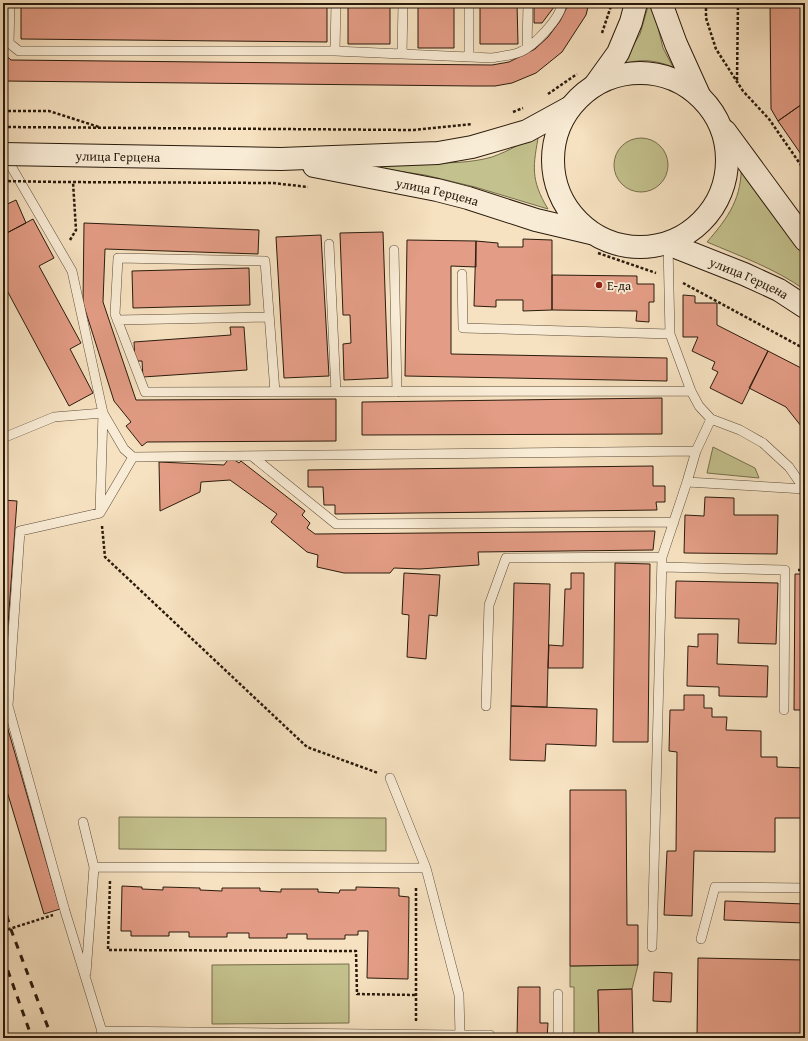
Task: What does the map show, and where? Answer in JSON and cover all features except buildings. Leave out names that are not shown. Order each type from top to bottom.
[{"type":"main road","points":[[636,3],[631,22],[618,53],[595,85],[569,108],[557,134],[552,160],[555,181],[563,201],[591,242],[642,248],[668,244],[690,233],[708,216],[720,196],[727,173],[727,148],[720,125]]},
{"type":"main road","points":[[661,3],[676,44],[699,95]]},
{"type":"main road","points":[[595,85],[615,76],[637,73],[660,75],[681,83],[699,95],[711,109],[720,125],[805,240]]},
{"type":"main road","name":"улица Герцена","points":[[3,154],[281,159],[438,152],[472,147],[527,131],[569,108]]},
{"type":"main road","name":"улица Герцена","points":[[281,159],[438,190],[468,198],[536,220],[591,242]]},
{"type":"main road","name":"улица Герцена","points":[[668,244],[744,274],[779,290],[805,307]]},
{"type":"lane","points":[[10,3],[9,43],[19,51],[335,51],[492,58],[508,56],[527,48],[550,25],[562,8],[562,3]]},
{"type":"lane","points":[[335,51],[336,3]]},
{"type":"lane","points":[[402,54],[403,3]]},
{"type":"lane","points":[[469,3],[469,57]]},
{"type":"lane","points":[[527,48],[528,3]]},
{"type":"lane","points":[[3,154],[72,271],[103,412],[100,513]]},
{"type":"lane","points":[[329,244],[336,392]]},
{"type":"lane","points":[[668,244],[670,334],[691,391],[699,406],[711,419],[740,430],[763,443],[789,468],[804,490]]},
{"type":"lane","points":[[394,250],[397,392]]},
{"type":"lane","points":[[275,392],[264,261],[118,258],[115,314],[145,392],[275,392],[397,392],[691,391]]},
{"type":"lane","points":[[462,274],[463,328],[670,334]]},
{"type":"lane","points":[[117,320],[269,317]]},
{"type":"lane","points":[[3,438],[54,417],[103,412]]},
{"type":"lane","points":[[103,412],[124,449],[133,457],[696,451]]},
{"type":"lane","points":[[652,947],[662,557],[696,451],[711,419]]},
{"type":"lane","points":[[252,456],[336,524],[674,522]]},
{"type":"lane","points":[[133,457],[100,513],[20,531],[8,706],[64,911],[103,1034],[416,1034],[490,1035],[490,1038]]},
{"type":"lane","points":[[687,482],[804,490]]},
{"type":"lane","points":[[486,706],[489,605],[506,558],[662,557]]},
{"type":"lane","points":[[662,567],[785,570],[784,710]]},
{"type":"lane","points":[[390,778],[426,868],[459,995],[460,1035]]},
{"type":"lane","points":[[83,822],[94,867],[86,980]]},
{"type":"lane","points":[[94,867],[426,868]]},
{"type":"lane","points":[[701,939],[715,887],[805,888]]},
{"type":"lane","points":[[558,994],[558,1038]]},
{"type":"path","points":[[601,38],[612,3]]},
{"type":"path","points":[[706,3],[706,18],[716,50],[743,91],[769,119],[805,171]]},
{"type":"path","points":[[737,81],[738,3]]},
{"type":"path","points":[[547,95],[576,75],[581,69]]},
{"type":"path","points":[[507,114],[528,106]]},
{"type":"path","points":[[3,111],[49,111],[101,128]]},
{"type":"path","points":[[3,127],[414,130],[479,123]]},
{"type":"path","points":[[3,181],[273,184],[311,187]]},
{"type":"path","points":[[62,253],[76,230],[73,182]]},
{"type":"path","points":[[591,242],[669,278],[687,284],[805,350]]},
{"type":"path","points":[[100,513],[104,557],[307,747],[390,778]]},
{"type":"path","points":[[110,881],[108,950],[356,951],[357,994],[416,995]]},
{"type":"path","points":[[416,881],[416,1034]]},
{"type":"path","points":[[3,931],[64,911]]},
{"type":"shaded area","points":[[649,3],[652,3],[663,48],[673,67],[647,61],[634,61],[621,65],[640,34]]},
{"type":"shaded area","points":[[539,133],[534,172],[538,189],[548,209],[475,187],[425,175],[356,165],[468,162],[492,157]]},
{"type":"shaded area","points":[[636,138],[646,138],[656,142],[664,150],[668,160],[668,170],[664,180],[656,188],[646,192],[636,192],[626,188],[618,180],[614,170],[614,160],[618,150],[626,142]]},
{"type":"shaded area","points":[[741,163],[805,250],[805,290],[794,282],[770,269],[707,242],[728,215],[737,197],[741,175]]},
{"type":"shaded area","points":[[713,447],[755,468],[759,478],[707,473]]},
{"type":"shaded area","points":[[119,817],[386,818],[386,851],[119,849]]},
{"type":"shaded area","points":[[349,964],[349,1023],[212,1024],[212,965]]},
{"type":"shaded area","points":[[638,965],[632,989],[598,990],[599,1038],[574,1038],[574,987],[570,987],[570,966]]},
{"type":"railway","points":[[3,902],[10,927],[52,1038]]},
{"type":"railway","points":[[3,957],[32,1038]]},
{"type":"railway","points":[[3,1020],[7,1038]]},
{"type":"place","name":"Е-да","points":[[599,285]]}]
